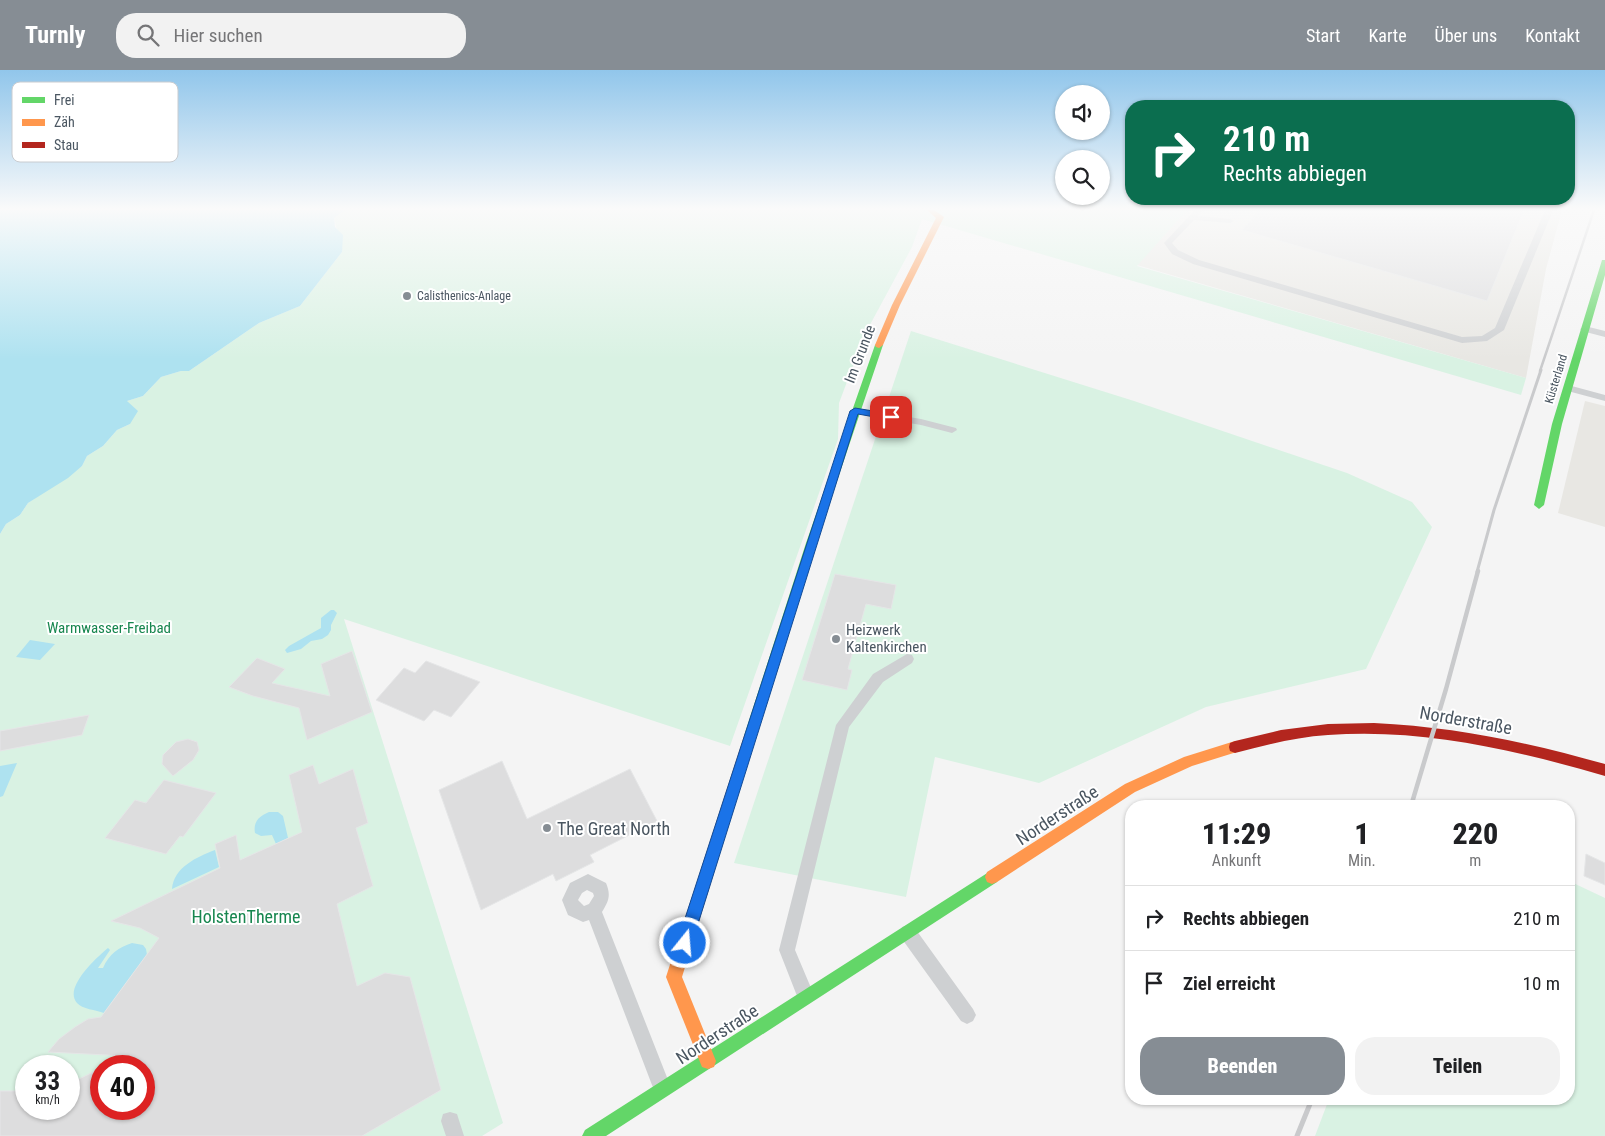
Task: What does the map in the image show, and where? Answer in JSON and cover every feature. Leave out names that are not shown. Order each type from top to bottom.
[{"type":"street","name":"Im Grunde","points":[[708,1061],[674,978],[808,552],[855,411],[876,352],[918,260]]},
{"type":"street","name":"Küsterland","points":[[1539,505],[1557,424],[1605,262]]},
{"type":"street","name":"Norderstraße","points":[[592,1136],[1130,788],[1190,760],[1267,737],[1329,730],[1407,728],[1457,734],[1506,744],[1605,770]]},
{"type":"lane","points":[[1191,260],[1462,340],[1484,339],[1500,330],[1529,260]]},
{"type":"lane","points":[[1585,329],[1605,334]]},
{"type":"lane","points":[[1568,388],[1605,398]]},
{"type":"lane","points":[[855,411],[922,422],[952,430]]},
{"type":"lane","points":[[806,998],[788,950],[843,725],[878,678],[906,659]]},
{"type":"lane","points":[[594,911],[662,1090]]},
{"type":"lane","points":[[908,933],[967,1016]]},
{"type":"shaded area","points":[[1142,260],[1549,260],[1526,378],[1137,265]]},
{"type":"shaded area","points":[[1585,401],[1605,406],[1605,527],[1558,513]]},
{"type":"green space","points":[[336,260],[905,260],[865,334],[839,403],[838,439],[730,746],[344,619],[503,1123],[482,1136],[0,1136],[0,534],[6,524],[20,515],[28,503],[82,466],[87,456],[103,446],[117,430],[130,424],[127,401],[143,396],[161,377],[181,371],[189,371],[259,323],[300,306]]},
{"type":"green space","points":[[1061,260],[1143,260],[1137,266],[1526,378],[1521,395]]},
{"type":"green space","points":[[911,331],[1134,401],[1347,473],[1412,502],[1432,527],[1366,669],[1206,707],[1039,783],[935,757],[906,897],[734,863]]},
{"type":"green space","points":[[1575,884],[1605,898],[1605,1136],[1315,1136],[1327,1105],[1575,1105]]},
{"type":"water","points":[[0,260],[336,260],[300,306],[259,323],[189,371],[181,371],[161,377],[143,396],[127,401],[138,411],[130,424],[117,430],[103,446],[87,456],[82,466],[68,478],[28,503],[20,515],[6,524],[0,534]]},
{"type":"water","points":[[331,610],[337,613],[328,635],[322,639],[311,641],[301,649],[287,653],[285,650],[289,646],[321,628],[321,618]]},
{"type":"water","points":[[30,640],[55,644],[40,660],[16,657]]},
{"type":"water","points":[[17,763],[3,796],[0,797],[0,766]]},
{"type":"water","points":[[269,812],[278,812],[283,816],[288,838],[276,844],[272,835],[261,836],[255,833],[255,826],[258,820],[262,815]]},
{"type":"water","points":[[215,850],[219,867],[172,889],[177,875],[182,869],[194,860]]},
{"type":"water","points":[[132,943],[143,945],[147,955],[104,1013],[79,1005],[74,997],[74,989],[83,973],[108,948],[110,950],[98,968],[103,968],[115,952]]},
{"type":"building","points":[[1345,260],[1504,260],[1487,301]]},
{"type":"building","name":"Heizwerk Kaltenkirchen","points":[[835,574],[896,585],[891,609],[866,604],[848,669],[852,670],[847,690],[802,680]]},
{"type":"building","points":[[352,651],[372,712],[307,740],[299,708],[253,696],[229,687],[257,658],[285,669],[272,683],[330,696],[321,664]]},
{"type":"building","points":[[426,661],[480,682],[451,717],[434,710],[424,721],[376,700],[404,668],[415,673]]},
{"type":"building","points":[[89,715],[82,735],[0,751],[0,731]]},
{"type":"building","points":[[188,739],[197,742],[199,750],[193,760],[173,776],[162,764],[163,755],[176,742]]},
{"type":"building","name":"The Great North","points":[[502,761],[527,819],[630,769],[657,821],[590,855],[594,862],[556,881],[553,874],[481,910],[439,790]]},
{"type":"building","points":[[313,765],[319,784],[353,769],[368,823],[356,828],[373,886],[337,904],[357,986],[385,973],[410,977],[441,1090],[362,1136],[0,1136],[0,1091],[15,1091],[15,1120],[80,1120],[80,1078],[90,1074],[90,1120],[155,1120],[155,1055],[48,1052],[59,1039],[75,1027],[88,1019],[101,1017],[159,938],[140,928],[111,921],[220,868],[215,844],[236,835],[240,860],[302,832],[289,775]]},
{"type":"building","points":[[164,780],[216,793],[183,837],[180,836],[166,854],[105,838],[135,800],[146,803]]},
{"type":"building","points":[[1586,854],[1605,863],[1605,885],[1584,876]]},
{"type":"railway","points":[[1540,371],[1577,260]]},
{"type":"railway","points":[[1477,572],[1494,510],[1541,370]]},
{"type":"railway","points":[[1413,800],[1446,689],[1478,571]]},
{"type":"railway","points":[[1297,1136],[1310,1105]]},
{"type":"traffic: fast","points":[[1539,505],[1557,424],[1605,262]]},
{"type":"traffic: fast","points":[[750,736],[811,543],[879,345]]},
{"type":"traffic: fast","points":[[591,1136],[992,877]]},
{"type":"traffic: slow","points":[[879,345],[919,260]]},
{"type":"traffic: slow","points":[[708,1061],[674,977],[750,736]]},
{"type":"traffic: slow","points":[[992,877],[1130,788],[1189,761],[1235,747]]},
{"type":"traffic: jam","points":[[1235,747],[1281,735],[1328,729],[1374,728],[1468,737],[1560,757],[1605,770]]},
{"type":"place","name":"Calisthenics-Anlage","points":[[407,296]]},
{"type":"place","name":"Heizwerk Kaltenkirchen","points":[[836,639]]},
{"type":"place","name":"The Great North","points":[[547,828]]},
{"type":"route","points":[[685,943],[811,543],[855,411],[891,417]]},
{"type":"park label","name":"Warmwasser-Freibad","points":[[109,628]]},
{"type":"park label","name":"HolstenTherme","points":[[246,916]]}]
